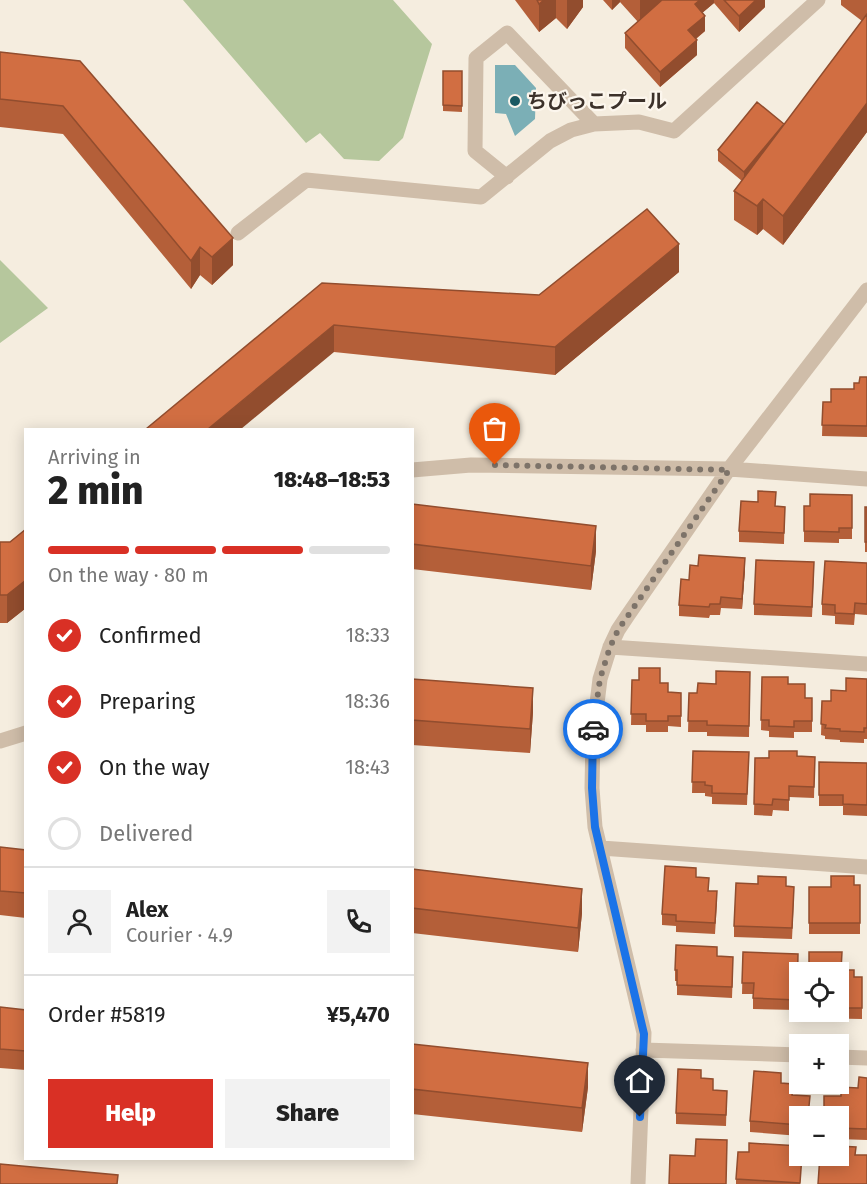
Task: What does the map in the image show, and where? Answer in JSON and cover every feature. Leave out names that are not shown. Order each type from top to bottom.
[{"type":"street","points":[[238,233],[306,180],[481,197],[550,141],[571,129],[594,124],[639,122],[674,131],[818,0]]},
{"type":"street","points":[[507,177],[474,151],[476,58],[507,33],[594,124]]},
{"type":"street","points":[[638,1184],[644,1034],[595,827],[592,788],[593,736],[600,679],[610,647],[627,615],[729,470],[867,290]]},
{"type":"street","points":[[414,470],[471,465],[729,470],[867,479]]},
{"type":"street","points":[[610,647],[867,664]]},
{"type":"street","points":[[0,741],[24,734]]},
{"type":"street","points":[[601,848],[867,867]]},
{"type":"street","points":[[643,1050],[789,1055]]},
{"type":"street","points":[[849,1057],[867,1058]]},
{"type":"green space","points":[[183,0],[393,0],[432,44],[403,138],[379,161],[344,159],[320,133],[306,143]]},
{"type":"green space","points":[[0,260],[48,308],[0,343]]},
{"type":"water","name":"ちびっこプール","points":[[495,65],[515,65],[536,88],[535,119],[515,136],[506,114],[495,113]]},
{"type":"building","points":[[662,0],[700,0],[695,4],[705,16],[688,30],[697,40],[660,72],[625,33]]},
{"type":"building","points":[[724,0],[756,0],[739,16]]},
{"type":"building","points":[[867,14],[867,103],[783,216],[763,199],[757,206],[734,191]]},
{"type":"building","points":[[0,52],[80,61],[233,238],[212,257],[200,247],[191,261],[63,106],[0,99]]},
{"type":"building","points":[[443,71],[462,71],[462,106],[443,105]]},
{"type":"building","points":[[757,102],[784,124],[744,172],[718,150]]},
{"type":"building","points":[[647,209],[679,244],[555,347],[334,325],[209,428],[147,428],[322,283],[539,295]]},
{"type":"building","points":[[860,377],[867,377],[867,426],[822,425],[823,402],[831,402],[831,389],[854,389],[854,383],[859,383]]},
{"type":"building","points":[[758,491],[776,492],[775,506],[785,507],[784,533],[739,531],[741,501],[758,502]]},
{"type":"building","points":[[810,494],[852,495],[852,528],[839,528],[839,532],[804,531],[804,506],[810,506]]},
{"type":"building","points":[[414,504],[596,526],[591,566],[414,544]]},
{"type":"building","points":[[865,507],[867,507],[867,542],[865,542]]},
{"type":"building","points":[[24,531],[24,582],[7,595],[0,595],[0,542],[10,542]]},
{"type":"building","points":[[699,555],[745,558],[742,599],[721,597],[720,604],[710,604],[709,607],[679,605],[681,579],[689,580],[690,565],[698,566]]},
{"type":"building","points":[[756,560],[814,562],[812,607],[754,604]]},
{"type":"building","points":[[825,561],[867,563],[867,604],[855,603],[854,614],[835,613],[835,605],[822,604]]},
{"type":"building","points":[[639,668],[660,668],[660,683],[668,683],[668,692],[681,693],[681,716],[668,716],[668,721],[646,721],[646,714],[631,714],[632,680],[639,680]]},
{"type":"building","points":[[716,671],[750,672],[749,726],[707,725],[707,721],[688,721],[689,693],[697,693],[698,683],[716,684]]},
{"type":"building","points":[[762,677],[788,677],[788,684],[805,684],[805,698],[812,698],[812,721],[794,721],[794,727],[769,726],[769,720],[761,720]]},
{"type":"building","points":[[846,678],[867,679],[867,728],[864,728],[864,732],[840,731],[840,729],[825,728],[826,725],[821,724],[822,701],[831,701],[831,690],[846,691]]},
{"type":"building","points":[[414,679],[533,688],[530,729],[414,720]]},
{"type":"building","points":[[693,751],[749,752],[747,794],[712,793],[712,786],[705,785],[705,782],[692,782]]},
{"type":"building","points":[[769,751],[797,751],[797,756],[815,757],[814,787],[789,786],[789,800],[773,799],[772,805],[754,804],[755,758],[769,758]]},
{"type":"building","points":[[819,762],[867,763],[867,805],[843,804],[843,795],[819,795]]},
{"type":"building","points":[[0,847],[24,850],[24,893],[0,891]]},
{"type":"building","points":[[665,866],[696,868],[696,877],[709,878],[708,891],[717,891],[715,923],[676,921],[676,915],[662,914]]},
{"type":"building","points":[[414,869],[582,889],[578,928],[414,908]]},
{"type":"building","points":[[758,876],[786,877],[786,886],[794,887],[792,928],[734,926],[736,883],[758,884]]},
{"type":"building","points":[[831,876],[854,876],[854,885],[860,885],[860,923],[809,923],[809,887],[831,887]]},
{"type":"building","points":[[676,945],[717,947],[717,956],[733,957],[732,987],[677,985]]},
{"type":"building","points":[[743,952],[798,954],[798,962],[789,962],[789,1000],[753,998],[754,983],[742,983]]},
{"type":"building","points":[[809,952],[842,952],[841,962],[809,962]]},
{"type":"building","points":[[849,970],[854,970],[854,977],[862,977],[862,1008],[849,1008]]},
{"type":"building","points":[[0,1007],[24,1010],[24,1051],[0,1049]]},
{"type":"building","points":[[414,1044],[588,1063],[582,1108],[414,1089]]},
{"type":"building","points":[[678,1069],[701,1070],[701,1078],[713,1079],[713,1090],[727,1091],[726,1115],[676,1113]]},
{"type":"building","points":[[754,1071],[781,1073],[781,1083],[789,1084],[789,1094],[810,1096],[809,1106],[789,1106],[789,1124],[750,1121]]},
{"type":"building","points":[[859,1077],[867,1078],[867,1129],[849,1128],[849,1106],[824,1106],[824,1096],[841,1096],[841,1094],[849,1094],[849,1087],[858,1088]]},
{"type":"building","points":[[696,1139],[727,1140],[726,1184],[669,1184],[670,1155],[695,1156]]},
{"type":"building","points":[[749,1143],[789,1145],[789,1166],[801,1166],[800,1183],[736,1179],[738,1152],[749,1152]]},
{"type":"building","points":[[849,1147],[856,1147],[855,1155],[867,1155],[867,1184],[818,1184],[819,1166],[849,1166]]},
{"type":"building","points":[[0,1164],[118,1175],[117,1184],[0,1184]]},
{"type":"way so far","points":[[495,465],[729,470],[618,630],[600,679],[593,729]]},
{"type":"place","name":"ちびっこプール","points":[[515,101]]},
{"type":"route","points":[[593,729],[592,788],[595,827],[644,1034],[640,1117]]}]
